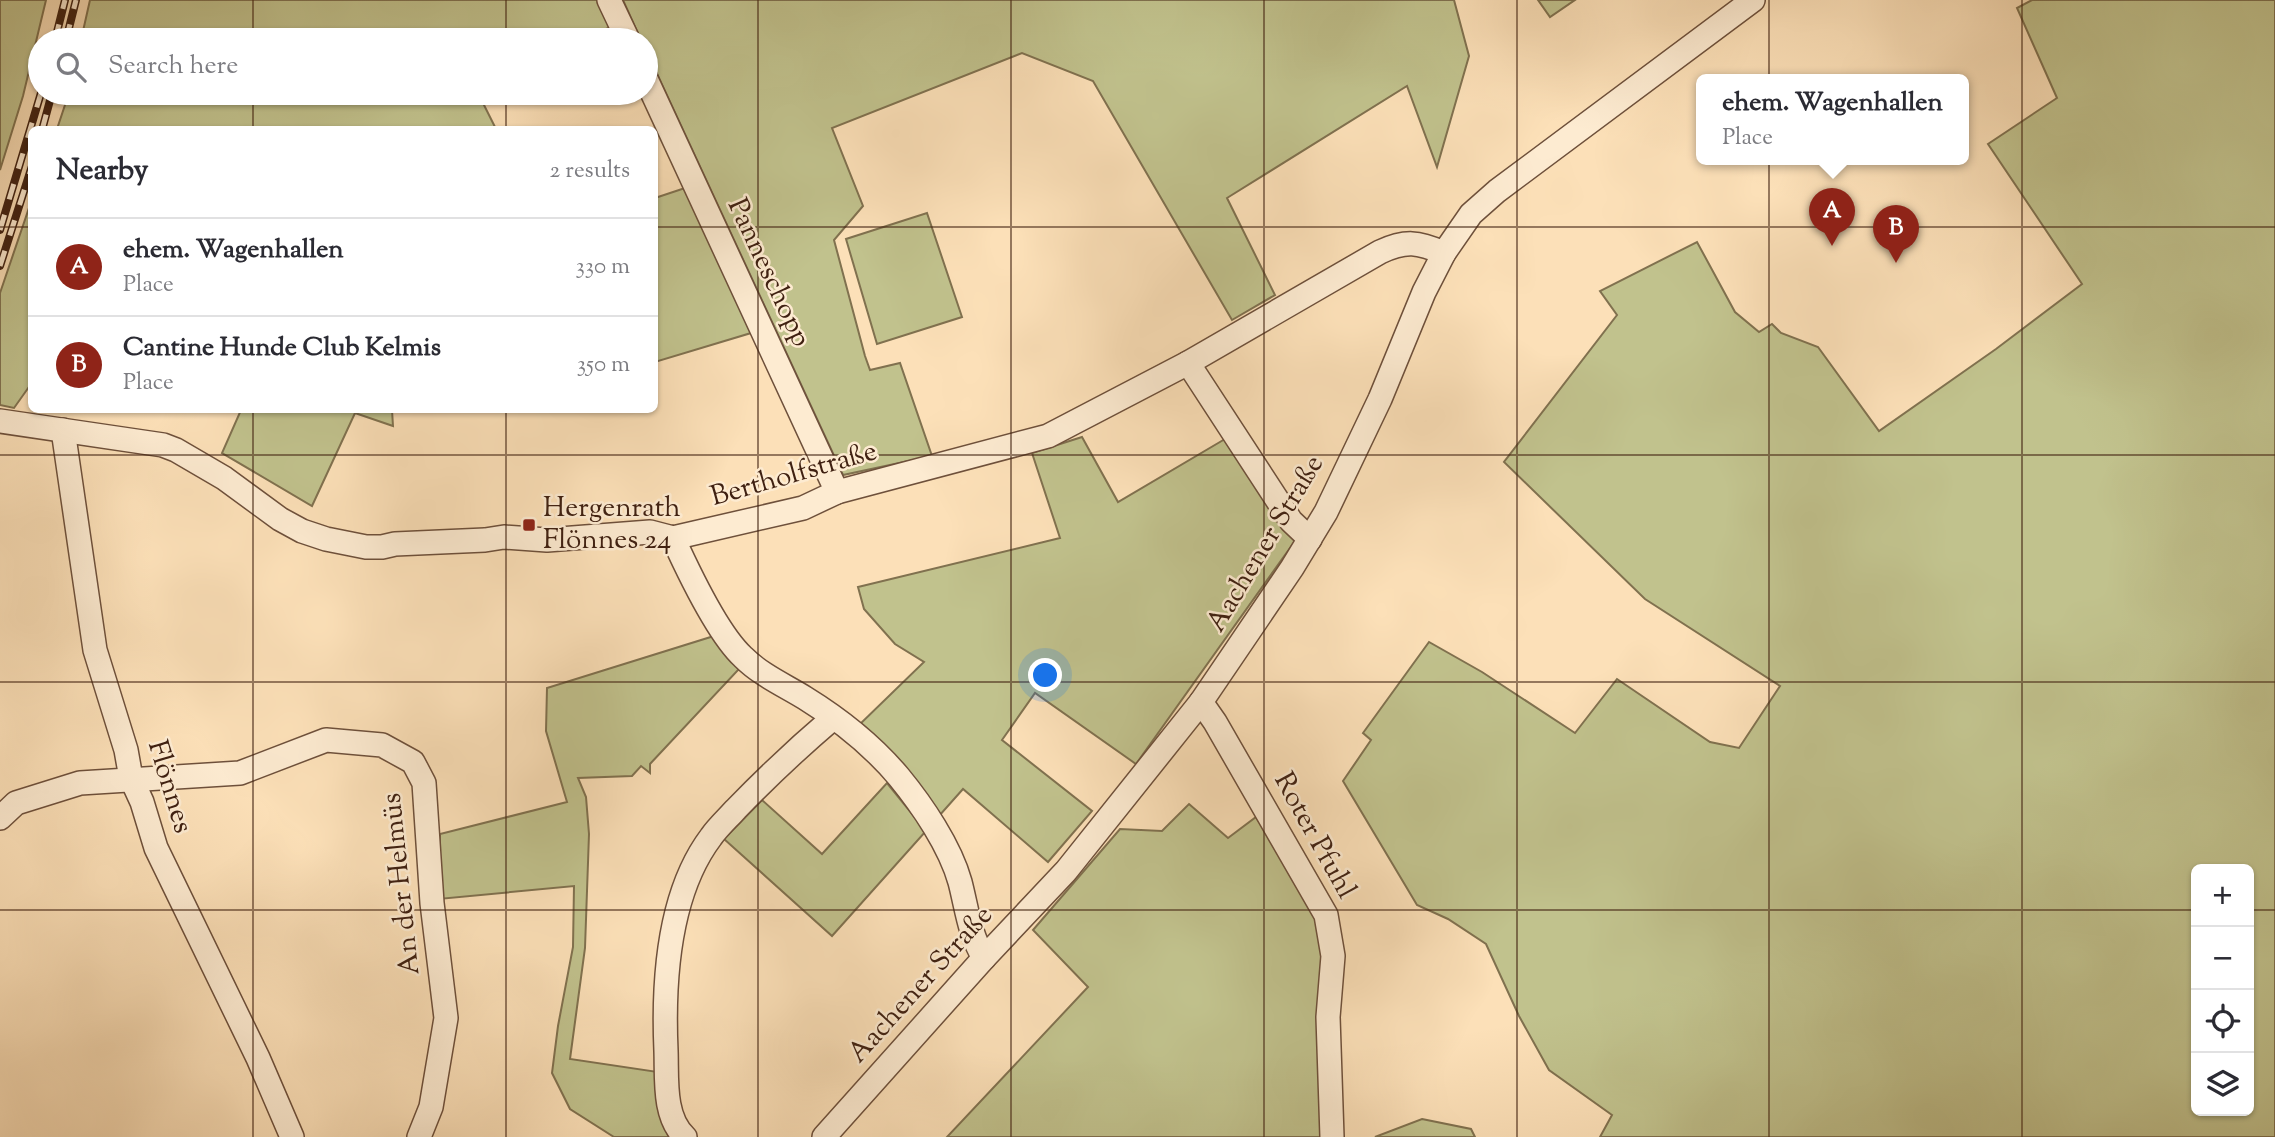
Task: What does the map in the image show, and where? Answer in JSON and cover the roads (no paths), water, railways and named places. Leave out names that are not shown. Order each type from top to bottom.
[{"type":"street","points":[[609,0],[622,28]]},
{"type":"street","name":"Aachener Straße","points":[[824,1137],[984,958],[1066,871],[1201,702],[1310,539],[1380,399],[1424,292],[1444,253],[1471,214],[1497,191],[1753,0]]},
{"type":"street","name":"Panneschopp","points":[[658,105],[837,492]]},
{"type":"street","name":"Bertholfstraße","points":[[4,421],[163,445],[224,478],[280,519],[302,531],[366,547],[504,537],[547,540],[650,532],[673,538],[803,508],[837,492],[1048,436],[1188,363],[1398,244],[1415,243],[1444,253]]},
{"type":"street","points":[[1188,363],[1291,521],[1310,539]]},
{"type":"street","name":"Flönnes","points":[[62,430],[95,650],[126,750],[131,778],[156,848],[258,1058],[292,1137]]},
{"type":"street","points":[[673,538],[715,618],[741,656],[761,673],[808,700],[872,747],[900,778],[953,860],[968,924],[984,958]]},
{"type":"street","name":"Roter Pfuhl","points":[[1201,702],[1326,915],[1333,956],[1328,1017],[1332,1137]]},
{"type":"street","points":[[685,1137],[668,1106],[664,1004],[677,909],[690,873],[711,837],[769,774],[832,718]]},
{"type":"street","name":"An der Helmüs","points":[[0,818],[16,803],[80,783],[240,773],[326,740],[382,745],[413,762],[424,783],[432,903],[446,1018],[431,1107],[419,1137]]},
{"type":"railway","points":[[58,28],[65,0]]},
{"type":"railway","points":[[69,28],[76,0]]},
{"type":"railway","points":[[31,126],[37,105]]},
{"type":"railway","points":[[43,126],[49,105]]},
{"type":"railway","points":[[0,230],[28,136]]},
{"type":"railway","points":[[0,266],[28,178]]},
{"type":"place","name":"ehem. Wagenhallen","points":[[1832,246]]},
{"type":"place","name":"Cantine Hunde Club Kelmis","points":[[1896,263]]},
{"type":"place","name":"Hergenrath Flönnes 24","points":[[529,525]]}]
